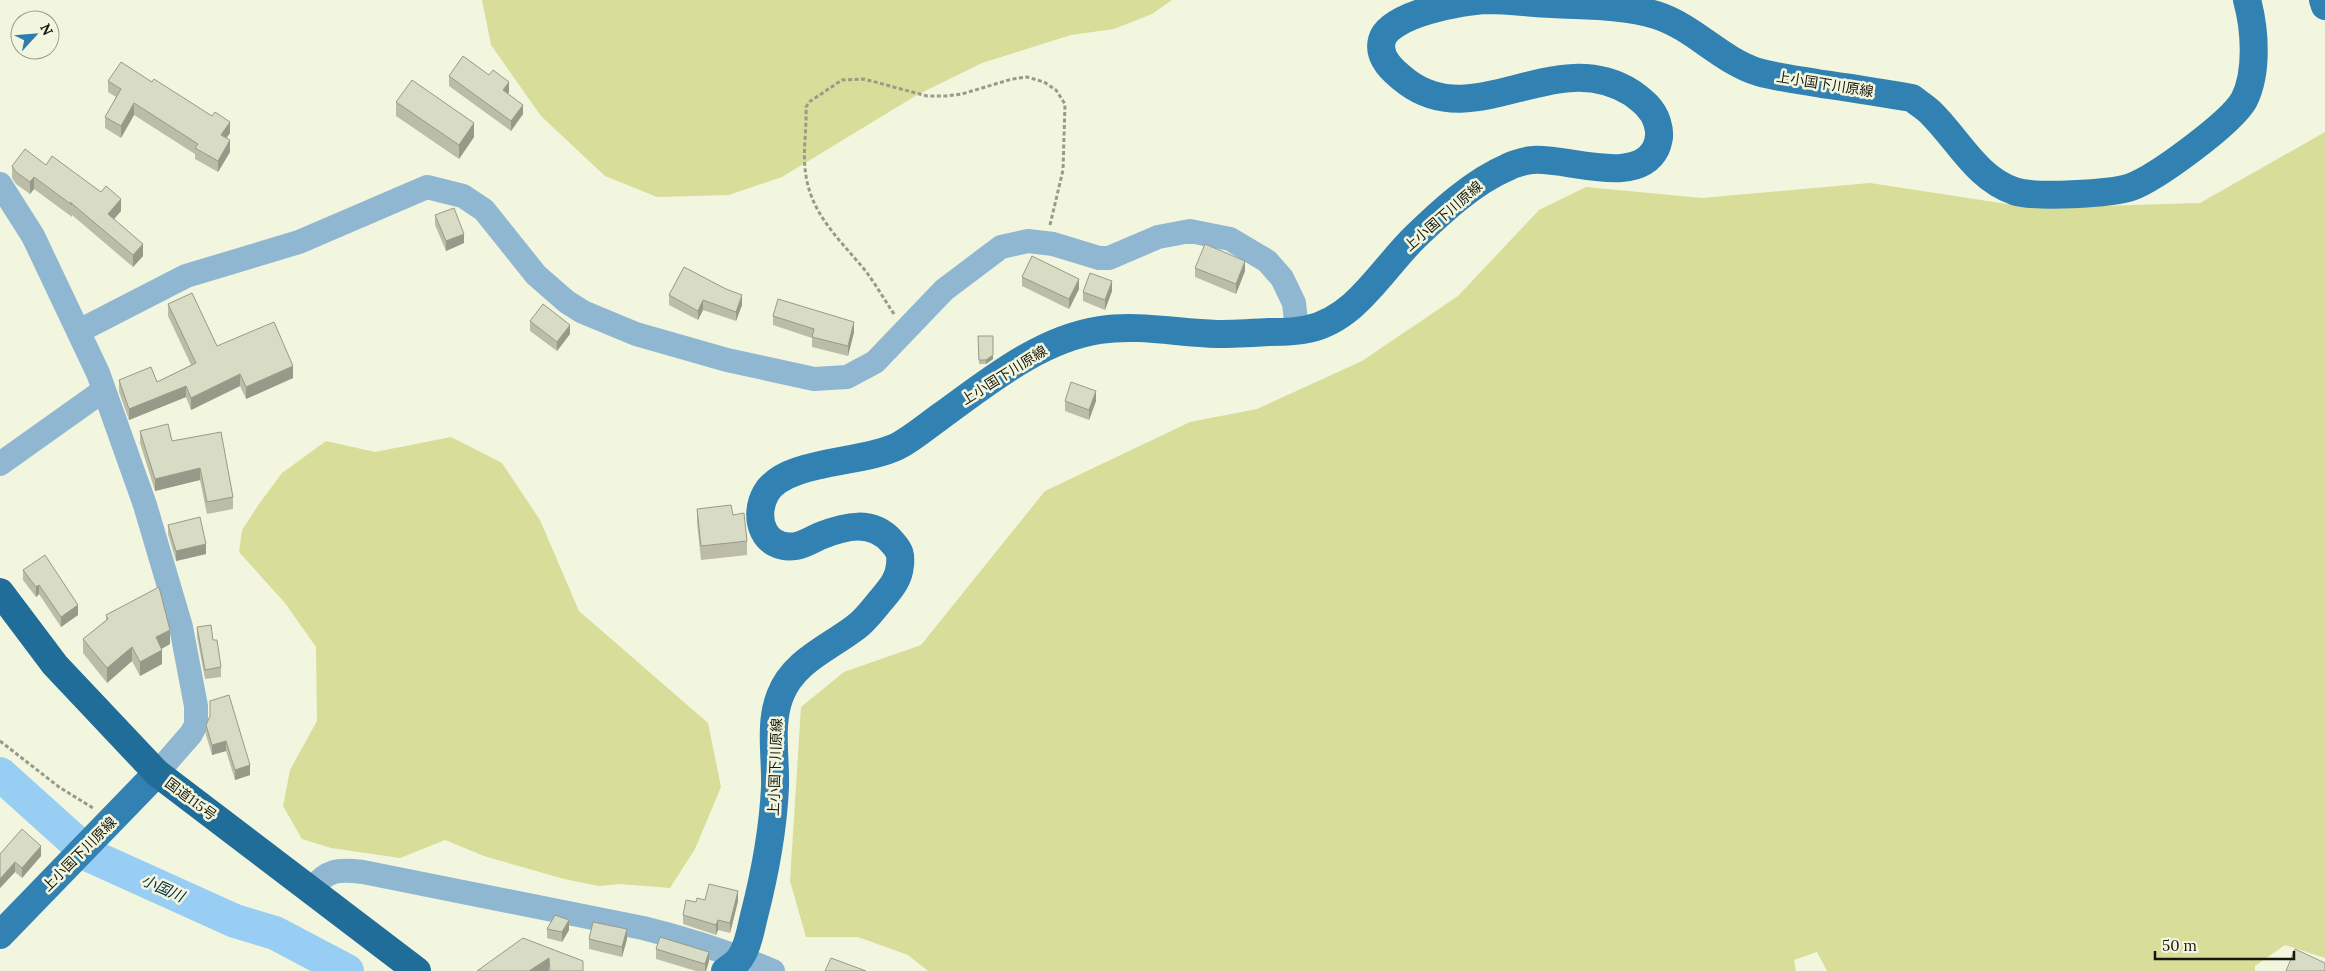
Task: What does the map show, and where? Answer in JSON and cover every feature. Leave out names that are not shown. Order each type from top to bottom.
[{"type":"highway","name":"国道115号","points":[[0,592],[54,666],[157,773],[417,971]]},
{"type":"main road","name":"上小国下川原線","points":[[734,964],[764,875],[772,828],[775,780],[774,728],[780,695],[794,672],[818,650],[858,626],[892,588],[900,573],[900,554],[889,537],[872,528],[850,526],[800,546],[785,546],[772,542],[763,531],[760,513],[763,499],[769,489],[780,478],[802,468],[868,458],[900,445],[1012,367],[1056,342],[1075,335],[1105,328],[1138,327],[1217,334],[1313,329],[1340,316],[1364,293],[1413,239],[1474,186],[1512,164],[1536,159],[1612,168],[1635,165],[1649,158],[1656,149],[1660,133],[1657,121],[1650,108],[1636,96],[1608,80],[1576,76],[1520,86],[1479,98],[1448,99],[1416,88],[1391,69],[1381,52],[1382,35],[1392,25],[1431,10],[1486,0],[1609,7],[1647,12],[1676,22],[1742,66],[1767,75],[1912,98],[1930,112],[1980,169],[1997,185],[2017,192],[2069,193],[2131,187],[2154,174],[2220,127],[2234,114],[2250,84],[2254,38],[2247,0]]},
{"type":"main road","points":[[2323,0],[2325,6]]},
{"type":"main road","name":"上小国下川原線","points":[[0,935],[157,773]]},
{"type":"street","points":[[0,184],[33,236],[79,331],[104,390],[156,540],[180,628],[196,706],[196,725],[192,734],[157,773]]},
{"type":"street","points":[[79,331],[186,276],[299,242],[427,187],[463,196],[472,201],[493,220],[536,275],[567,302],[609,324],[636,334],[727,360],[814,379],[828,380],[847,377],[875,362],[944,290],[1001,247],[1028,241],[1044,242],[1099,258],[1109,258],[1158,237],[1190,231],[1230,238],[1267,260],[1282,278],[1294,303],[1297,331]]},
{"type":"street","points":[[0,464],[104,390]]},
{"type":"street","points":[[311,890],[318,880],[337,870],[364,872],[644,928],[688,939],[734,964],[773,971]]},
{"type":"path","points":[[906,330],[864,270],[819,215],[809,191],[804,154],[806,107],[809,102],[824,90],[842,80],[864,79],[919,94],[946,96],[962,94],[1012,79],[1027,77],[1044,82],[1056,90],[1065,104],[1063,170],[1053,216],[1044,242]]},
{"type":"path","points":[[0,741],[59,787],[111,822]]},
{"type":"green space","points":[[482,0],[1172,0],[1152,14],[1114,29],[1071,35],[982,63],[917,95],[782,177],[729,195],[657,197],[605,176],[541,116],[491,45]]},
{"type":"green space","points":[[2325,132],[2325,958],[2285,945],[2255,966],[2255,971],[1827,971],[1817,952],[1794,960],[1796,971],[928,971],[908,955],[858,937],[806,937],[790,881],[801,707],[844,672],[921,645],[1045,491],[1190,422],[1257,409],[1362,361],[1458,296],[1539,210],[1586,187],[1702,198],[1870,183],[2033,208],[2200,203]]},
{"type":"green space","points":[[451,437],[502,463],[540,520],[579,611],[708,723],[721,787],[695,849],[670,888],[620,884],[599,886],[564,879],[484,856],[445,840],[400,858],[331,848],[302,839],[283,806],[290,770],[317,721],[316,647],[285,603],[239,552],[242,530],[282,473],[326,441],[375,452]]},
{"type":"building","points":[[463,56],[489,75],[493,70],[509,82],[503,90],[523,105],[511,121],[449,76]]},
{"type":"building","points":[[121,62],[152,82],[154,79],[212,116],[215,112],[230,122],[221,135],[230,140],[218,161],[195,148],[198,144],[134,103],[121,126],[105,117],[121,89],[108,81]]},
{"type":"building","points":[[412,80],[474,123],[459,145],[396,102]]},
{"type":"building","points":[[25,149],[46,165],[52,156],[101,192],[106,186],[121,199],[108,214],[143,244],[133,255],[70,202],[72,205],[34,177],[30,182],[16,172],[12,166]]},
{"type":"building","points":[[454,208],[464,234],[446,241],[435,215]]},
{"type":"building","points":[[1205,244],[1245,261],[1236,284],[1195,268]]},
{"type":"building","points":[[1032,256],[1079,279],[1069,299],[1022,277]]},
{"type":"building","points":[[684,267],[726,289],[742,295],[736,312],[703,300],[698,311],[669,295]]},
{"type":"building","points":[[1090,273],[1112,281],[1105,300],[1083,292]]},
{"type":"building","points":[[192,293],[217,346],[274,322],[293,366],[246,387],[240,374],[191,398],[186,386],[129,409],[119,380],[151,367],[157,382],[196,363],[168,304]]},
{"type":"building","points":[[778,299],[854,322],[848,346],[812,337],[814,329],[773,316]]},
{"type":"building","points":[[543,304],[570,325],[557,342],[530,321]]},
{"type":"building","points":[[978,336],[993,336],[993,355],[986,360],[979,360]]},
{"type":"building","points":[[1071,382],[1096,391],[1089,410],[1065,401]]},
{"type":"building","points":[[168,424],[172,441],[221,432],[233,497],[207,502],[200,468],[155,479],[140,431]]},
{"type":"building","points":[[731,505],[733,515],[744,513],[747,541],[701,546],[697,509]]},
{"type":"building","points":[[200,517],[206,544],[176,551],[168,525]]},
{"type":"building","points":[[45,555],[78,605],[61,617],[39,585],[36,587],[23,570]]},
{"type":"building","points":[[159,587],[170,630],[156,637],[162,650],[140,662],[132,647],[107,668],[83,639],[108,619],[106,615]]},
{"type":"building","points":[[211,625],[213,640],[217,640],[221,667],[205,670],[197,627]]},
{"type":"building","points":[[229,695],[250,765],[235,770],[226,741],[212,745],[206,725],[210,716],[210,701]]},
{"type":"building","points":[[22,829],[41,846],[22,868],[15,862],[0,879],[0,854]]},
{"type":"building","points":[[709,884],[738,891],[730,923],[718,920],[716,925],[683,915],[686,900],[696,902],[697,898],[705,900]]},
{"type":"building","points":[[555,915],[569,920],[562,932],[547,929]]},
{"type":"building","points":[[593,922],[627,929],[622,947],[589,939]]},
{"type":"building","points":[[660,937],[709,952],[705,964],[656,949]]},
{"type":"building","points":[[523,938],[583,961],[583,971],[550,971],[549,958],[529,971],[477,971]]},
{"type":"building","points":[[2295,949],[2325,963],[2325,971],[2286,971]]},
{"type":"building","points":[[831,958],[866,971],[825,971]]},
{"type":"waterway","name":"小国川","points":[[0,774],[91,856],[235,921],[275,933],[347,971]]}]
